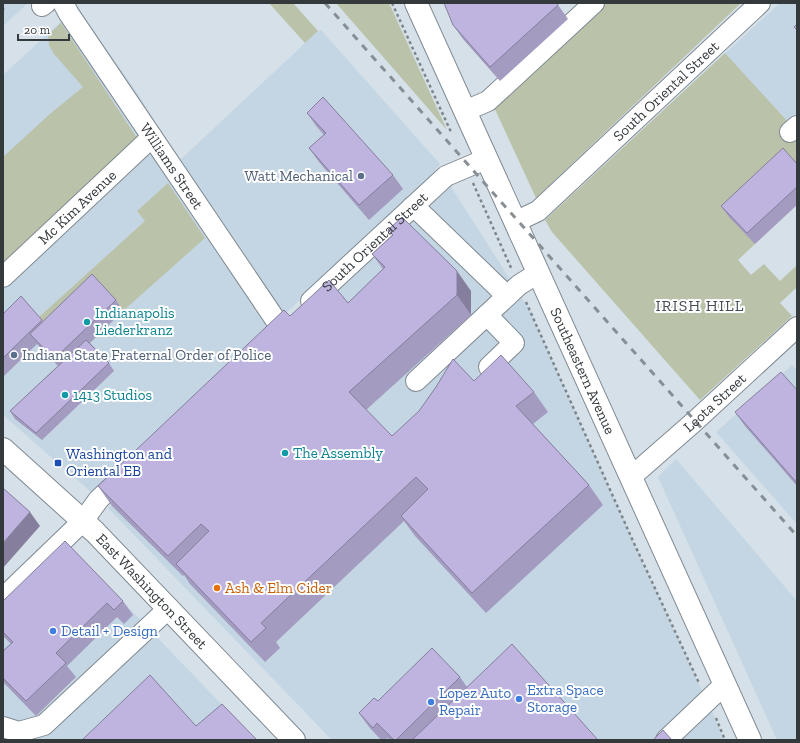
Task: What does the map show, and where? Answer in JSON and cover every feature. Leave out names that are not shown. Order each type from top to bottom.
[{"type":"main road","name":"Southeastern Avenue","points":[[420,5],[486,159],[632,477],[750,740]]},
{"type":"main road","name":"East Washington Street","points":[[3,449],[95,532],[294,740]]},
{"type":"street","name":"Williams Street","points":[[63,3],[152,136],[291,320]]},
{"type":"street","points":[[465,111],[488,101],[594,3]]},
{"type":"street","name":"South Oriental Street","points":[[515,222],[538,211],[760,3]]},
{"type":"street","name":"Mc Kim Avenue","points":[[3,276],[152,136]]},
{"type":"street","name":"South Oriental Street","points":[[266,342],[446,176],[486,159]]},
{"type":"street","points":[[412,207],[513,291]]},
{"type":"street","points":[[416,381],[513,291],[538,273]]},
{"type":"street","points":[[487,315],[514,343],[489,367]]},
{"type":"street","name":"Leota Street","points":[[632,477],[795,333]]},
{"type":"street","points":[[3,598],[83,521],[99,499],[139,462]]},
{"type":"street","points":[[3,727],[20,732],[44,725],[169,608]]},
{"type":"street","points":[[666,740],[709,703],[725,684]]},
{"type":"path","points":[[392,3],[451,132]]},
{"type":"path","points":[[466,167],[513,291],[529,308],[621,511],[633,541],[725,740]]},
{"type":"shaded area","points":[[3,3],[28,3],[3,26]]},
{"type":"shaded area","points":[[780,3],[797,3],[797,126],[790,132],[719,59]]},
{"type":"shaded area","points":[[78,6],[84,18],[138,94],[180,160],[318,31],[321,30],[440,164],[426,182],[336,267],[91,492],[3,415],[3,75]]},
{"type":"shaded area","points":[[451,187],[529,309],[633,541],[725,740],[332,740],[108,508],[406,226]]},
{"type":"shaded area","points":[[792,365],[797,371],[797,524],[716,432]]},
{"type":"shaded area","points":[[676,459],[797,601],[797,740],[777,740],[658,477]]},
{"type":"shaded area","points":[[73,549],[256,740],[3,740],[3,619]]},
{"type":"green space","points":[[269,3],[293,3],[318,31],[305,43]]},
{"type":"green space","points":[[336,3],[389,3],[447,130]]},
{"type":"green space","points":[[604,3],[741,3],[536,198],[493,105]]},
{"type":"green space","points":[[61,23],[137,138],[3,265],[3,157],[51,113],[83,87],[54,54],[49,45],[48,35]]},
{"type":"green space","points":[[725,53],[789,123],[797,116],[797,166],[755,244],[738,260],[751,275],[764,264],[780,281],[797,265],[797,287],[780,303],[792,316],[700,400],[552,232],[545,220]]},
{"type":"green space","points":[[168,183],[205,238],[123,311],[51,332],[38,318],[145,221],[137,211]]},
{"type":"building","points":[[444,3],[557,3],[558,5],[490,67],[453,25]]},
{"type":"building","name":"Watt Mechanical","points":[[323,97],[393,175],[359,205],[309,148],[326,133],[307,113]]},
{"type":"building","points":[[783,148],[797,164],[797,187],[747,233],[721,206]]},
{"type":"building","name":"The Assembly","points":[[402,217],[457,271],[457,295],[349,392],[392,436],[419,411],[453,359],[474,381],[501,355],[534,392],[516,406],[589,485],[472,593],[401,516],[428,489],[416,477],[261,623],[266,628],[251,642],[176,564],[209,531],[201,524],[168,556],[98,486],[284,310],[290,316],[329,280],[348,303],[385,267],[372,254],[393,235],[388,230]]},
{"type":"building","name":"Indianapolis Liederkranz","points":[[92,274],[116,300],[54,359],[30,334]]},
{"type":"building","points":[[21,296],[42,320],[3,358],[3,314]]},
{"type":"building","name":"1413 Studios","points":[[86,340],[109,363],[36,433],[10,411]]},
{"type":"building","points":[[781,372],[797,390],[797,483],[735,412]]},
{"type":"building","points":[[3,488],[30,512],[3,543]]},
{"type":"building","name":"Detail + Design","points":[[65,541],[123,601],[114,610],[107,603],[56,653],[66,663],[26,701],[3,678],[3,651],[13,642],[3,632],[3,601]]},
{"type":"building","name":"Extra Space Storage","points":[[512,644],[598,740],[412,740]]},
{"type":"building","points":[[432,648],[460,677],[396,740],[394,740],[377,723],[373,728],[359,713],[374,698],[378,701]]},
{"type":"building","points":[[150,675],[196,726],[222,704],[257,740],[82,740]]},
{"type":"building","points":[[663,730],[672,740],[653,740]]},
{"type":"railway","points":[[325,3],[797,536]]},
{"type":"place","name":"Watt Mechanical","points":[[361,176]]},
{"type":"place","name":"Indianapolis Liederkranz","points":[[87,322]]},
{"type":"place","name":"Indiana State Fraternal Order of Police","points":[[14,355]]},
{"type":"place","name":"1413 Studios","points":[[65,395]]},
{"type":"place","name":"The Assembly","points":[[285,453]]},
{"type":"place","name":"Washington and Oriental EB","points":[[58,463]]},
{"type":"place","name":"Ash & Elm Cider","points":[[217,588]]},
{"type":"place","name":"Detail + Design","points":[[53,631]]},
{"type":"place","name":"Extra Space Storage","points":[[519,699]]},
{"type":"place","name":"Lopez Auto Repair","points":[[431,702]]},
{"type":"district","name":"IRISH HILL","points":[[700,305]]}]
